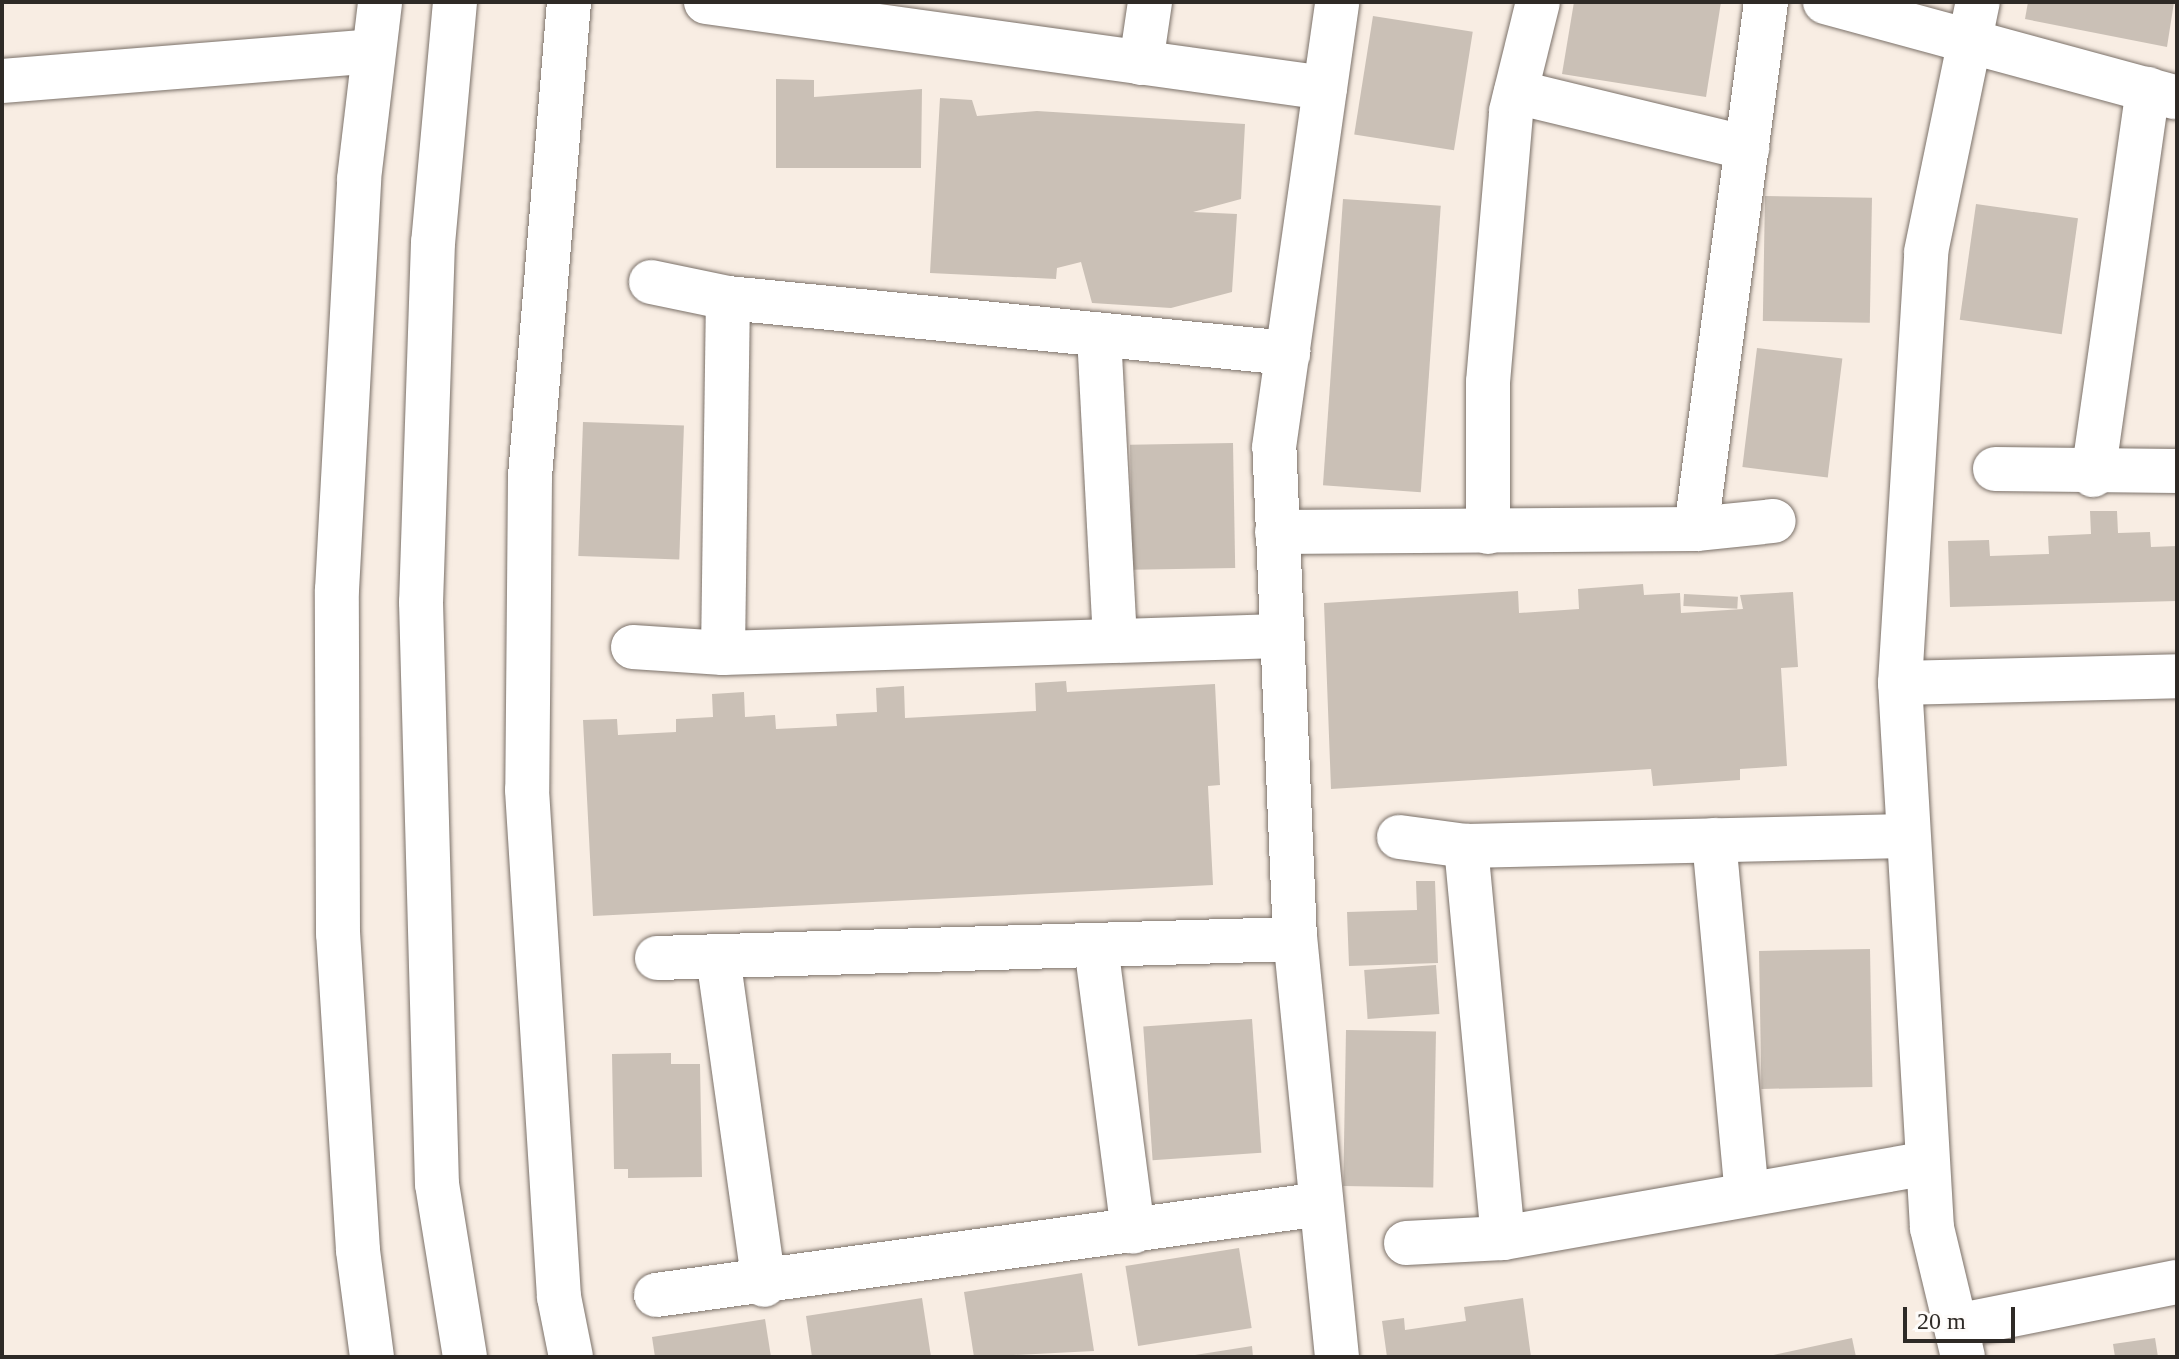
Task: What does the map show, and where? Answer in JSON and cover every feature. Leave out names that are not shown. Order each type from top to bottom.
[{"type":"street","points":[[372,1357],[358,1250],[338,934],[337,590],[372,51],[380,2]]},
{"type":"street","points":[[455,2],[433,242],[421,602],[437,1184],[465,1357]]},
{"type":"street","points":[[569,2],[530,476],[527,790],[559,1297],[571,1357]]},
{"type":"street","points":[[706,2],[773,8],[1325,88]]},
{"type":"street","points":[[1141,63],[1150,2]]},
{"type":"street","points":[[1337,2],[1274,447],[1295,939],[1337,1357]]},
{"type":"street","points":[[1488,532],[1488,382],[1516,92],[1538,2]]},
{"type":"street","points":[[1696,529],[1766,2]]},
{"type":"street","points":[[1825,2],[1974,21],[2162,93],[2093,475]]},
{"type":"street","points":[[1974,21],[1926,252],[1900,683],[1906,836],[1932,1228],[1960,1341],[2177,1282]]},
{"type":"street","points":[[2,81],[372,51]]},
{"type":"street","points":[[1516,92],[1747,148]]},
{"type":"street","points":[[651,282],[728,298],[1288,353]]},
{"type":"street","points":[[723,653],[728,298]]},
{"type":"street","points":[[1099,335],[1115,641]]},
{"type":"street","points":[[1995,469],[2093,475],[2177,471]]},
{"type":"street","points":[[1277,532],[1696,529],[1774,521]]},
{"type":"street","points":[[633,647],[723,653],[1280,636]]},
{"type":"street","points":[[1900,683],[2177,676]]},
{"type":"street","points":[[1399,837],[1466,846],[1906,836]]},
{"type":"street","points":[[1714,840],[1747,1194]]},
{"type":"street","points":[[1466,846],[1503,1238]]},
{"type":"street","points":[[657,958],[1295,939]]},
{"type":"street","points":[[1096,946],[1133,1232]]},
{"type":"street","points":[[718,957],[764,1285]]},
{"type":"street","points":[[1406,1243],[1503,1238],[1927,1163]]},
{"type":"street","points":[[656,1295],[764,1285],[1321,1204]]},
{"type":"building","points":[[1574,2],[1721,2],[1706,97],[1562,74]]},
{"type":"building","points":[[2028,2],[2174,2],[2167,47],[2025,19]]},
{"type":"building","points":[[1373,16],[1473,32],[1454,150],[1354,135]]},
{"type":"building","points":[[776,79],[814,80],[814,97],[922,89],[921,168],[776,168]]},
{"type":"building","points":[[940,98],[972,100],[977,116],[1037,111],[1245,124],[1241,199],[1193,212],[1237,214],[1232,292],[1171,308],[1092,303],[1081,262],[1057,268],[1056,279],[930,273]]},
{"type":"building","points":[[1765,196],[1872,198],[1870,323],[1763,321]]},
{"type":"building","points":[[1343,199],[1441,206],[1421,492],[1323,485]]},
{"type":"building","points":[[1976,204],[2078,218],[2062,334],[1960,320]]},
{"type":"building","points":[[1757,348],[1842,358],[1828,478],[1742,467]]},
{"type":"building","points":[[583,422],[684,426],[679,559],[578,556]]},
{"type":"building","points":[[1233,443],[1235,568],[1132,570],[1130,445]]},
{"type":"building","points":[[2090,511],[2117,511],[2118,533],[2150,532],[2151,547],[2177,546],[2177,601],[1950,607],[1948,541],[1989,540],[1990,556],[2049,554],[2048,536],[2091,534]]},
{"type":"building","points":[[1643,584],[1644,595],[1680,593],[1681,613],[1743,609],[1740,595],[1793,592],[1798,667],[1781,668],[1787,766],[1740,769],[1740,780],[1653,786],[1651,769],[1331,789],[1324,603],[1518,591],[1519,613],[1579,609],[1578,589]]},
{"type":"building","points":[[1684,594],[1738,597],[1737,609],[1683,606]]},
{"type":"building","points":[[1066,681],[1067,692],[1215,684],[1220,785],[1208,786],[1213,885],[593,916],[583,720],[617,719],[618,735],[676,732],[676,719],[713,717],[712,694],[744,692],[745,717],[775,715],[776,729],[837,726],[836,714],[877,712],[876,688],[904,686],[905,718],[1036,711],[1035,683]]},
{"type":"building","points":[[1416,881],[1435,881],[1438,963],[1349,966],[1347,912],[1417,910]]},
{"type":"building","points":[[1870,949],[1872,1087],[1761,1089],[1759,951]]},
{"type":"building","points":[[1436,965],[1439,1014],[1368,1019],[1364,970]]},
{"type":"building","points":[[1252,1019],[1261,1153],[1153,1160],[1143,1027]]},
{"type":"building","points":[[1346,1030],[1436,1032],[1433,1188],[1343,1186]]},
{"type":"building","points":[[671,1053],[671,1064],[700,1064],[702,1177],[628,1178],[628,1169],[614,1169],[612,1054]]},
{"type":"building","points":[[1239,1248],[1252,1328],[1138,1346],[1125,1266]]},
{"type":"building","points":[[1082,1273],[1094,1351],[974,1357],[964,1292]]},
{"type":"building","points":[[922,1298],[931,1357],[812,1357],[806,1316]]},
{"type":"building","points":[[1523,1298],[1531,1357],[1387,1357],[1382,1321],[1404,1318],[1405,1330],[1466,1321],[1464,1307]]},
{"type":"building","points":[[765,1319],[771,1357],[655,1357],[652,1337]]},
{"type":"building","points":[[1852,1338],[1856,1357],[1769,1357],[1769,1356]]},
{"type":"building","points":[[2155,1338],[2158,1357],[2115,1357],[2113,1344]]},
{"type":"building","points":[[1252,1346],[1253,1357],[1195,1357],[1195,1355]]}]
